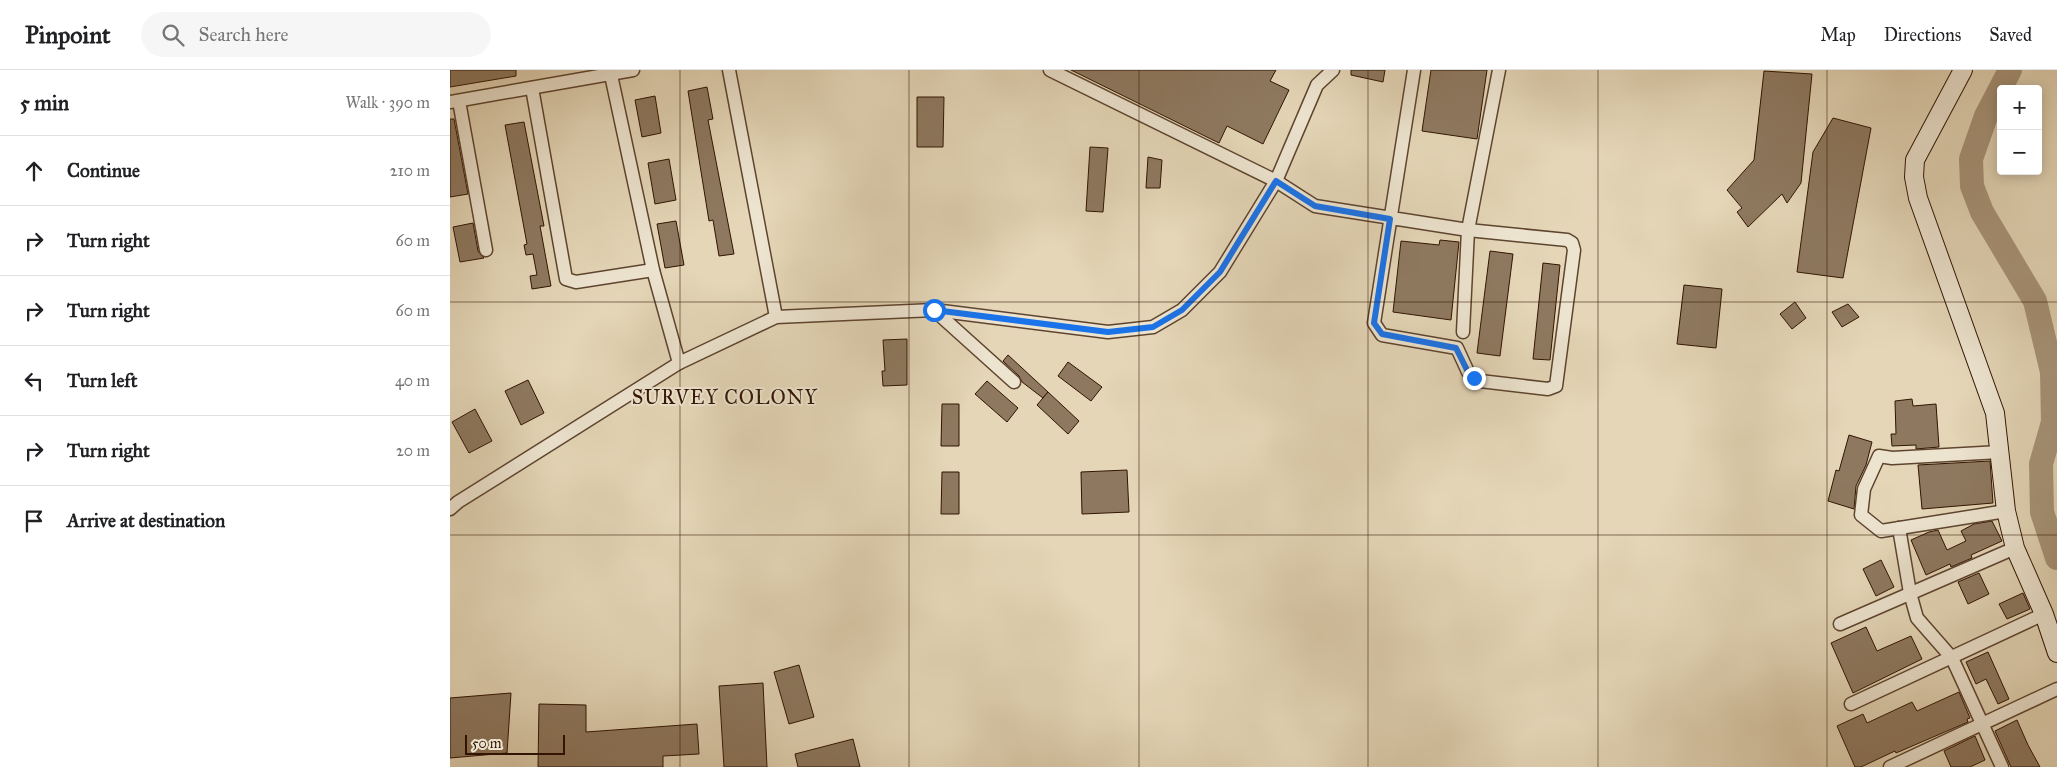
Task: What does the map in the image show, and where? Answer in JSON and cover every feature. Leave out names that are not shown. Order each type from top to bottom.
[{"type":"street","points":[[486,250],[454,101],[633,70]]},
{"type":"street","points":[[729,70],[776,317]]},
{"type":"street","points":[[1050,70],[1276,181],[1315,206],[1390,219],[1468,230],[1567,240],[1572,243],[1574,250],[1556,386],[1548,389],[1480,381],[1468,372],[1456,348],[1382,334],[1377,331],[1374,323],[1390,219],[1414,70]]},
{"type":"street","points":[[450,509],[458,502],[679,362],[776,317],[934,310],[1108,332],[1153,327],[1182,310],[1220,272],[1276,181],[1317,85],[1333,70]]},
{"type":"street","points":[[1463,332],[1468,230],[1499,70]]},
{"type":"street","points":[[1963,70],[1915,160],[1914,177],[1918,198],[1994,413],[2006,511],[2015,548],[2044,614],[2057,652]]},
{"type":"street","points":[[612,75],[653,270],[679,362]]},
{"type":"street","points":[[532,88],[566,279],[576,282],[653,270]]},
{"type":"street","points":[[934,310],[1014,382]]},
{"type":"street","points":[[2000,452],[1892,458],[1880,456],[1864,489],[1861,515],[1881,531],[2006,511]]},
{"type":"street","points":[[1899,528],[1910,593],[1917,618],[1952,658],[2002,767]]},
{"type":"street","points":[[1840,624],[2015,548]]},
{"type":"street","points":[[1851,704],[2044,614]]},
{"type":"street","points":[[1890,767],[2057,689]]},
{"type":"building","points":[[450,70],[516,70],[516,76],[450,87]]},
{"type":"building","points":[[1071,70],[1276,70],[1270,81],[1289,90],[1263,144],[1227,126],[1219,143]]},
{"type":"building","points":[[1351,70],[1385,70],[1383,82],[1351,75]]},
{"type":"building","points":[[1431,70],[1487,70],[1477,139],[1422,131]]},
{"type":"building","points":[[1764,71],[1812,74],[1801,183],[1787,203],[1782,194],[1748,227],[1737,212],[1742,208],[1727,190],[1754,160]]},
{"type":"building","points":[[707,87],[713,119],[708,120],[734,254],[719,256],[713,220],[709,221],[688,91]]},
{"type":"building","points":[[655,96],[661,133],[642,137],[635,100]]},
{"type":"building","points":[[917,97],[944,97],[943,147],[917,147]]},
{"type":"building","points":[[1833,118],[1871,128],[1843,278],[1797,272],[1813,152]]},
{"type":"building","points":[[450,119],[454,119],[468,194],[450,197]]},
{"type":"building","points":[[524,122],[544,226],[540,226],[551,286],[532,289],[530,276],[537,275],[533,254],[526,255],[524,245],[527,244],[505,125]]},
{"type":"building","points":[[1090,147],[1108,148],[1103,212],[1086,211]]},
{"type":"building","points":[[1148,157],[1162,160],[1160,188],[1146,188]]},
{"type":"building","points":[[669,159],[676,200],[655,204],[648,163]]},
{"type":"building","points":[[676,221],[684,265],[665,268],[657,224]]},
{"type":"building","points":[[473,223],[478,251],[484,258],[460,262],[453,227]]},
{"type":"building","points":[[1440,240],[1459,242],[1451,320],[1393,312],[1401,241],[1439,245]]},
{"type":"building","points":[[1490,251],[1513,254],[1500,356],[1477,353]]},
{"type":"building","points":[[1543,263],[1560,265],[1550,360],[1533,359]]},
{"type":"building","points":[[1684,285],[1722,289],[1716,348],[1677,344]]},
{"type":"building","points":[[1795,302],[1806,318],[1792,329],[1780,314]]},
{"type":"building","points":[[1848,304],[1859,317],[1842,327],[1832,312]]},
{"type":"building","points":[[907,339],[907,385],[883,386],[882,371],[885,371],[883,340]]},
{"type":"building","points":[[1008,355],[1048,392],[1043,398],[1022,382],[1019,376],[1003,361]]},
{"type":"building","points":[[1068,362],[1102,387],[1091,401],[1058,376]]},
{"type":"building","points":[[528,380],[544,413],[521,425],[505,391]]},
{"type":"building","points":[[987,381],[1018,408],[1007,422],[975,394]]},
{"type":"building","points":[[1048,392],[1079,421],[1068,434],[1037,405]]},
{"type":"building","points":[[1912,399],[1913,406],[1936,404],[1939,447],[1916,449],[1916,445],[1892,446],[1891,434],[1896,434],[1895,401]]},
{"type":"building","points":[[942,404],[959,404],[959,446],[941,446]]},
{"type":"building","points":[[475,409],[492,441],[469,453],[452,422]]},
{"type":"building","points":[[1849,435],[1872,442],[1866,465],[1856,486],[1854,509],[1828,501],[1836,470],[1839,471]]},
{"type":"building","points":[[1990,461],[1993,503],[1922,509],[1918,465]]},
{"type":"building","points":[[1127,470],[1129,512],[1082,514],[1081,472]]},
{"type":"building","points":[[942,472],[959,472],[959,514],[941,514]]},
{"type":"building","points":[[1992,521],[2002,541],[1971,555],[1972,558],[1951,567],[1950,564],[1926,575],[1911,540],[1938,530],[1947,550],[1966,541],[1961,531],[1974,524]]},
{"type":"building","points":[[1881,560],[1894,587],[1876,596],[1863,569]]},
{"type":"building","points":[[1979,573],[1989,594],[1968,604],[1958,582]]},
{"type":"building","points":[[2023,593],[2030,609],[2007,619],[1999,604]]},
{"type":"building","points":[[1866,627],[1877,651],[1911,636],[1922,659],[1853,693],[1831,643]]},
{"type":"building","points":[[1988,652],[2009,699],[1998,704],[1986,679],[1976,684],[1966,662]]},
{"type":"building","points":[[799,665],[814,717],[789,724],[774,672]]},
{"type":"building","points":[[763,683],[767,767],[724,767],[719,686]]},
{"type":"building","points":[[1959,692],[1970,718],[1967,719],[1968,722],[1896,753],[1895,751],[1861,767],[1855,767],[1837,726],[1863,714],[1867,723],[1912,702],[1917,711]]},
{"type":"building","points":[[511,693],[507,753],[450,758],[450,698]]},
{"type":"building","points":[[539,704],[586,705],[586,732],[697,724],[699,754],[663,756],[663,767],[538,767]]},
{"type":"building","points":[[2017,720],[2040,767],[2011,767],[1995,731]]},
{"type":"building","points":[[1975,736],[1985,760],[1970,767],[1951,767],[1944,751]]},
{"type":"building","points":[[853,739],[860,767],[798,767],[795,754]]},
{"type":"waterway","points":[[2010,70],[1986,116],[1971,159],[1972,186],[1982,212],[2035,301],[2052,372],[2053,422],[2041,464],[2042,512],[2057,558]]},
{"type":"district","name":"SURVEY COLONY","points":[[725,397]]},
{"type":"route","points":[[934,310],[1108,332],[1153,327],[1182,310],[1220,272],[1276,181],[1315,206],[1390,219],[1374,323],[1377,331],[1382,334],[1456,348],[1460,351],[1468,372],[1474,378]]}]
